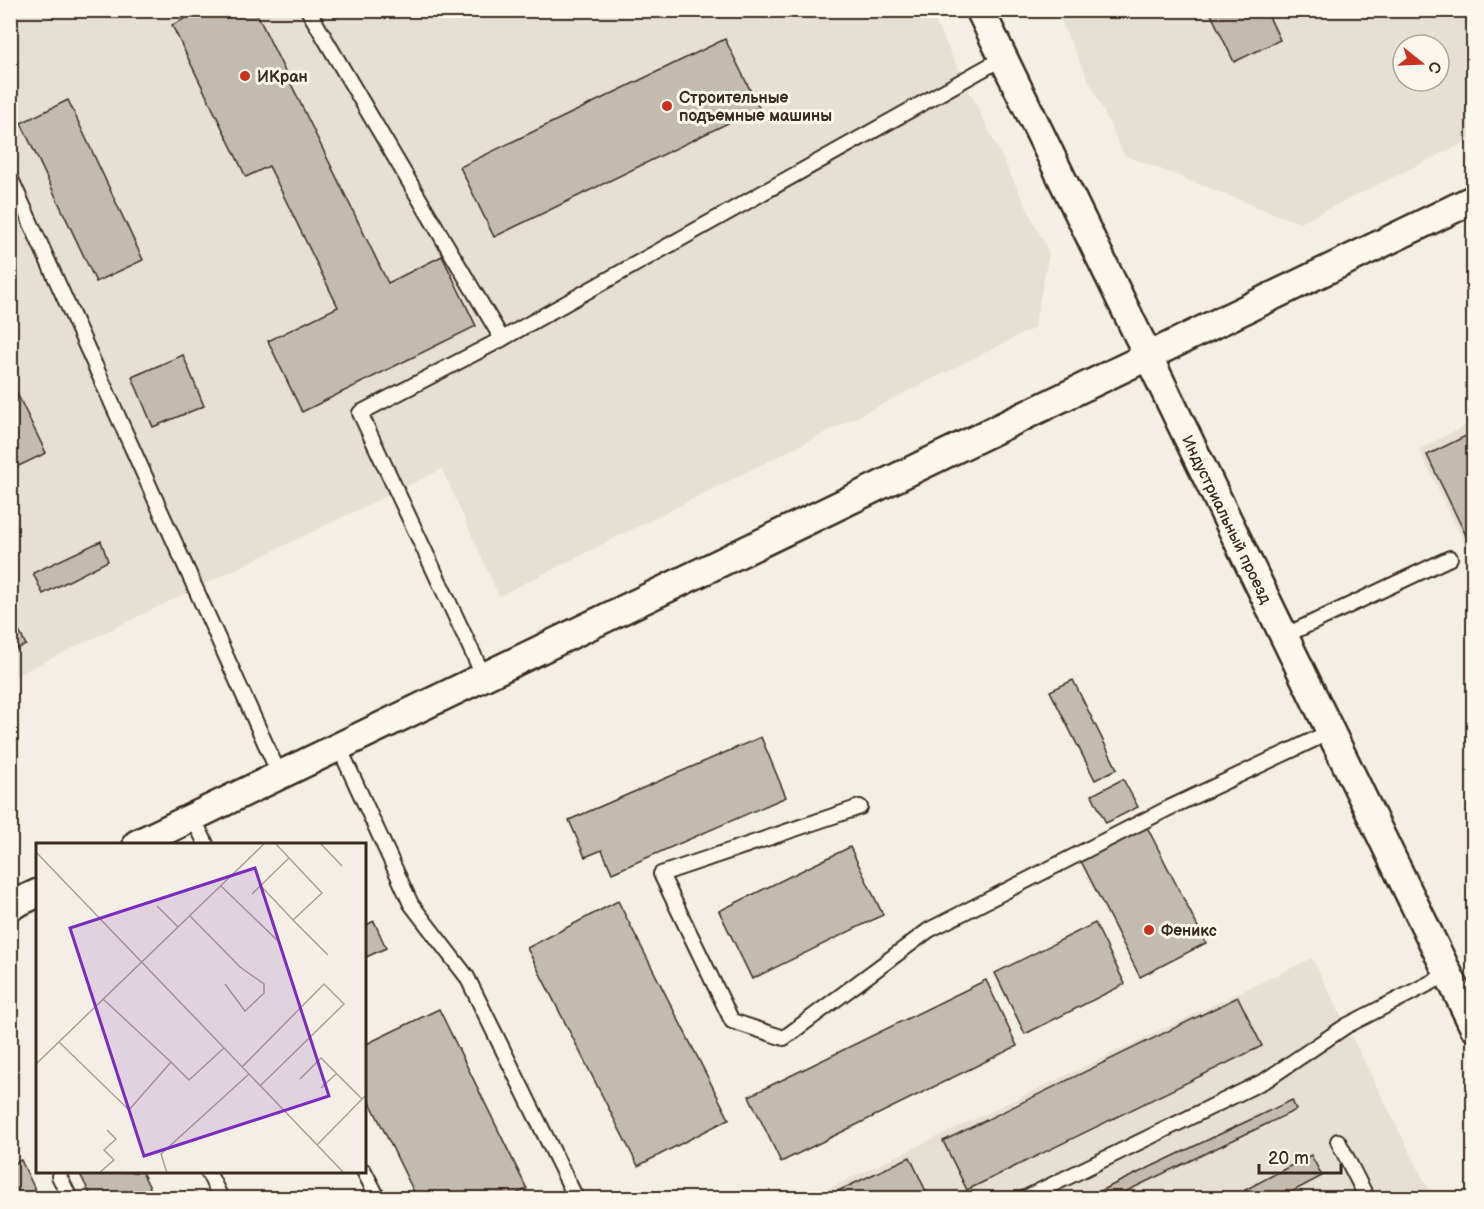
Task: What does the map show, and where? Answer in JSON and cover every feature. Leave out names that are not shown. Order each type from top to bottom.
[{"type":"street","name":"Индустриальный проезд","points":[[980,10],[1473,1027]]},
{"type":"street","points":[[139,843],[1473,199]]},
{"type":"street","points":[[10,906],[36,894]]},
{"type":"lane","points":[[308,10],[502,339]]},
{"type":"lane","points":[[484,677],[360,413],[502,339],[1003,58]]},
{"type":"lane","points":[[10,177],[280,776]]},
{"type":"lane","points":[[1284,636],[1450,558]]},
{"type":"lane","points":[[860,807],[661,874],[732,1021],[783,1038],[929,930],[1169,808],[1330,732]]},
{"type":"lane","points":[[339,747],[411,904],[467,977],[576,1198]]},
{"type":"lane","points":[[193,818],[206,843]]},
{"type":"lane","points":[[1025,1198],[1266,1080],[1346,1026],[1448,974]]},
{"type":"lane","points":[[1338,1141],[1367,1198]]},
{"type":"lane","points":[[208,1173],[221,1198]]},
{"type":"lane","points":[[365,1173],[378,1198]]},
{"type":"lane","points":[[59,1176],[70,1198]]},
{"type":"shaded area","points":[[11,11],[930,11],[1049,253],[1034,328],[499,596],[442,469],[11,678]]},
{"type":"shaded area","points":[[1056,11],[1473,11],[1473,138],[1299,223],[1124,155]]},
{"type":"shaded area","points":[[1473,422],[1473,561],[1419,449]]},
{"type":"shaded area","points":[[1312,958],[1433,1198],[809,1198]]},
{"type":"building","points":[[202,10],[255,10],[388,283],[442,256],[476,326],[302,412],[268,341],[338,307],[269,166],[246,177],[172,25]]},
{"type":"building","points":[[1209,10],[1266,10],[1280,40],[1234,62]]},
{"type":"building","points":[[725,39],[759,108],[494,237],[460,167]]},
{"type":"building","points":[[68,100],[143,260],[96,282],[21,123]]},
{"type":"building","points":[[183,355],[204,406],[153,427],[132,377]]},
{"type":"building","points":[[10,379],[46,453],[10,470]]},
{"type":"building","points":[[1474,432],[1474,552],[1427,455]]},
{"type":"building","points":[[101,541],[108,561],[43,594],[33,573]]},
{"type":"building","points":[[10,614],[26,645],[10,652]]},
{"type":"building","points":[[1073,680],[1117,769],[1095,780],[1050,691]]},
{"type":"building","points":[[761,737],[786,797],[612,873],[602,850],[585,857],[569,820]]},
{"type":"building","points":[[1123,779],[1138,807],[1106,823],[1092,795]]},
{"type":"building","points":[[1147,827],[1206,943],[1140,977],[1081,861]]},
{"type":"building","points":[[850,847],[883,915],[752,979],[719,911]]},
{"type":"building","points":[[618,901],[729,1119],[638,1166],[527,948]]},
{"type":"building","points":[[374,921],[386,948],[366,957],[366,925]]},
{"type":"building","points":[[1095,923],[1125,984],[1025,1034],[995,973]]},
{"type":"building","points":[[986,980],[1017,1046],[781,1162],[749,1096]]},
{"type":"building","points":[[1238,997],[1262,1046],[967,1190],[943,1141]]},
{"type":"building","points":[[439,1009],[527,1189],[508,1198],[417,1198],[366,1094],[366,1044]]},
{"type":"building","points":[[1292,1100],[1296,1110],[1112,1198],[1085,1198]]},
{"type":"building","points":[[1311,1155],[1322,1176],[1280,1198],[1249,1198],[1245,1190]]},
{"type":"building","points":[[910,1157],[929,1198],[823,1198]]},
{"type":"building","points":[[21,1160],[39,1198],[10,1198],[10,1165]]},
{"type":"building","points":[[80,1173],[142,1173],[155,1198],[92,1198]]},
{"type":"place","name":"ИКран","points":[[245,76]]},
{"type":"place","name":"Строительные подъемные машины","points":[[667,106]]},
{"type":"place","name":"Феникс","points":[[1149,930]]}]
